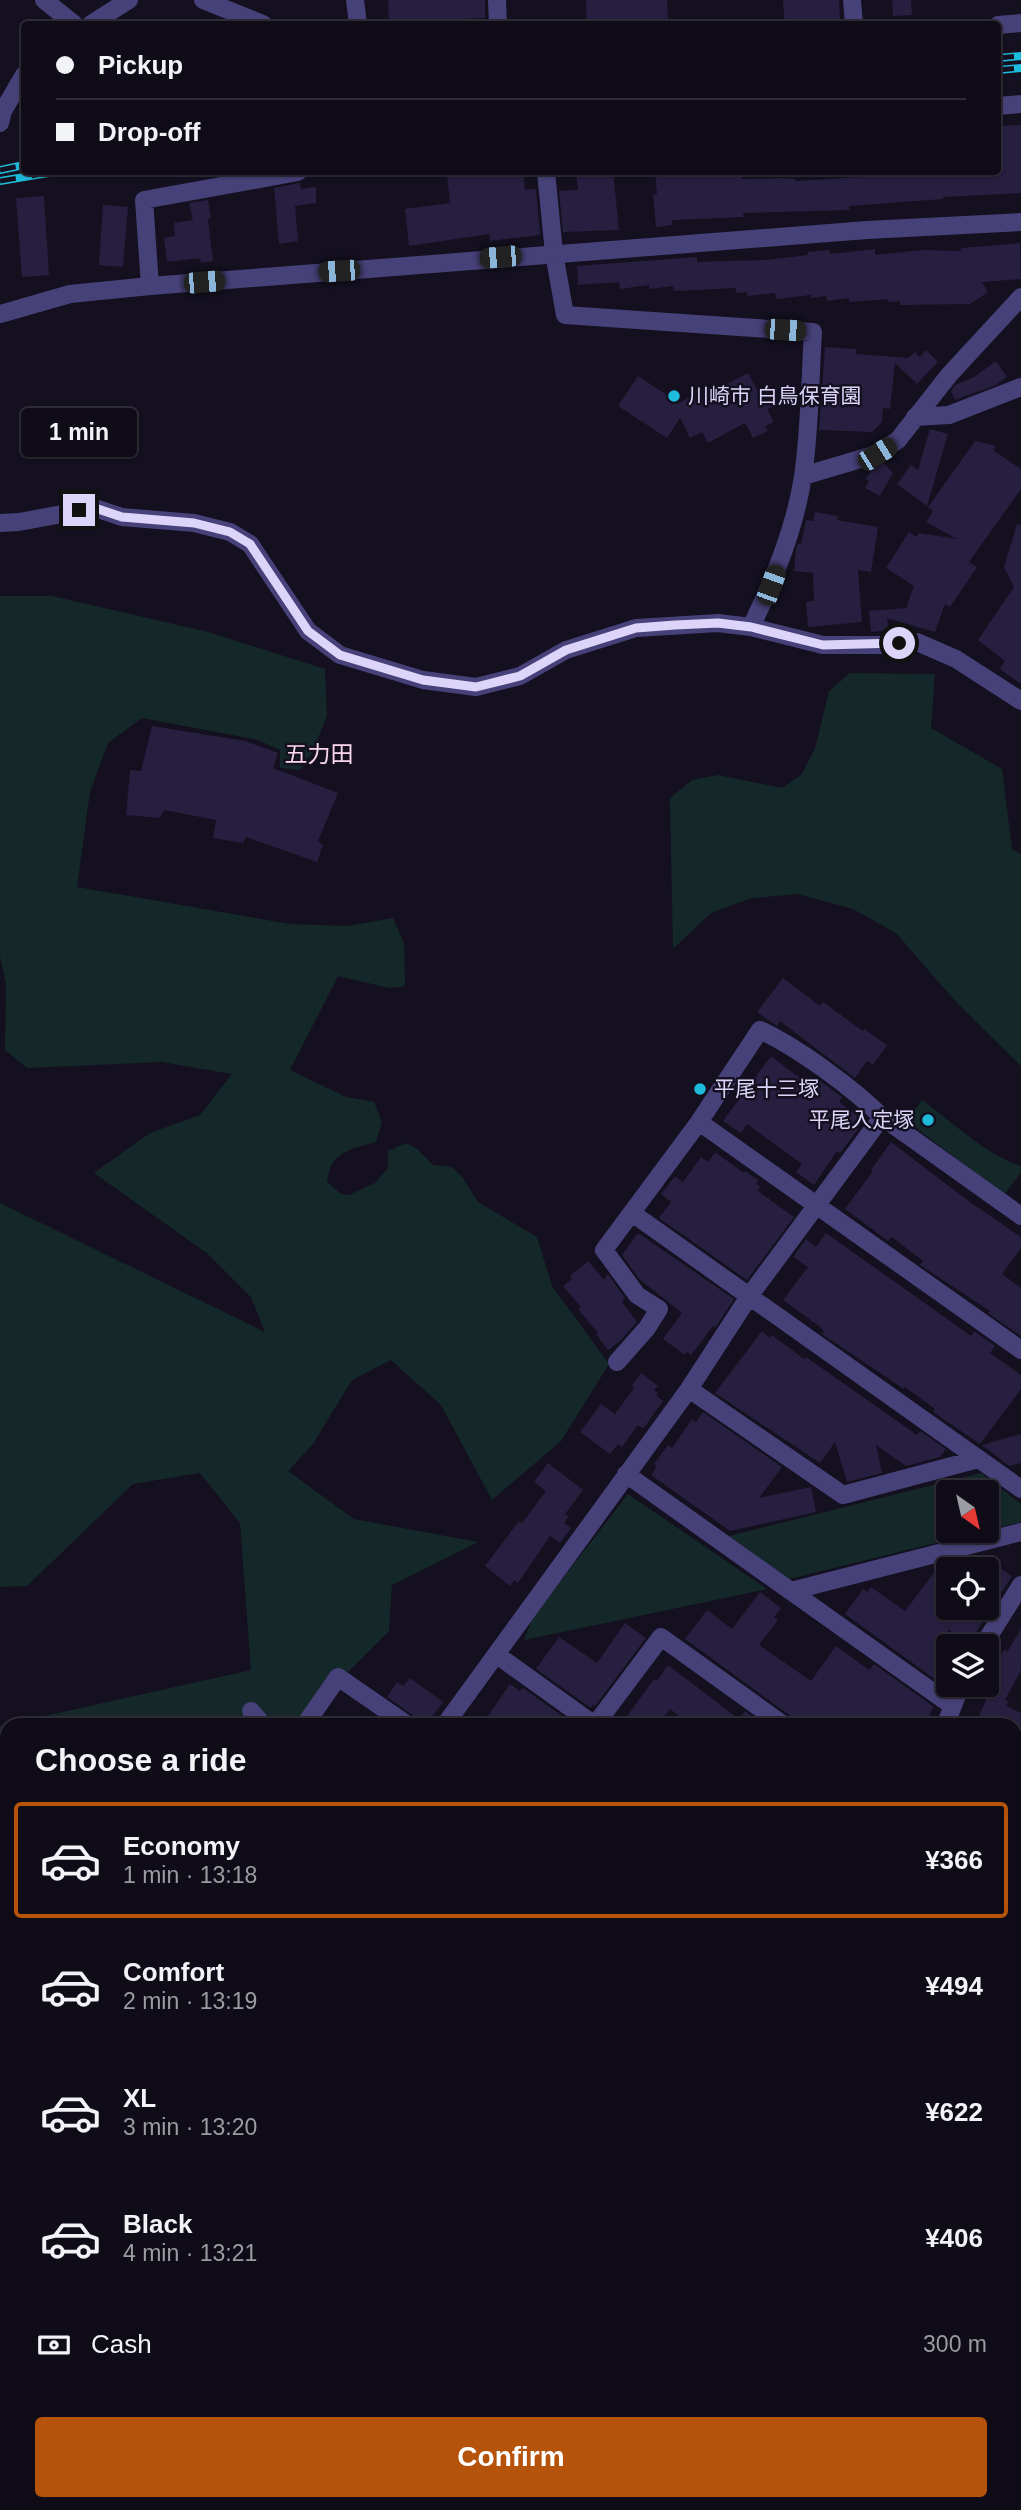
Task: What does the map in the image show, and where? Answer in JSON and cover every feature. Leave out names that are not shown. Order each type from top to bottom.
[{"type":"street","points":[[44,0],[70,21]]},
{"type":"street","points":[[96,21],[129,0]]},
{"type":"street","points":[[203,0],[256,21]]},
{"type":"street","points":[[355,0],[358,21]]},
{"type":"street","points":[[497,0],[498,21]]},
{"type":"street","points":[[852,0],[854,21]]},
{"type":"street","points":[[1001,25],[1021,23]]},
{"type":"street","points":[[0,123],[2,111],[21,80]]},
{"type":"street","points":[[1001,106],[1021,104]]},
{"type":"street","points":[[150,286],[144,200],[282,175]]},
{"type":"street","points":[[546,175],[554,253],[565,315],[813,332],[803,476],[789,536],[771,585],[751,627]]},
{"type":"street","points":[[0,314],[70,294],[150,286],[867,230],[1021,222]]},
{"type":"street","points":[[803,476],[877,454],[898,440],[949,375],[1021,297]]},
{"type":"street","points":[[915,417],[949,415],[1021,387]]},
{"type":"street","points":[[0,523],[95,508],[122,517],[194,523],[230,532],[250,544],[308,631],[340,655],[423,680],[476,687],[520,676],[566,650],[636,628],[718,623],[751,627],[823,645],[917,642],[956,659],[1021,701]]},
{"type":"street","points":[[617,1362],[647,1328],[659,1309],[637,1295],[604,1250],[699,1122],[760,1030],[780,1039],[869,1103],[882,1117],[1021,1216]]},
{"type":"street","points":[[450,1718],[689,1389],[750,1295],[882,1117]]},
{"type":"street","points":[[699,1122],[1021,1350]]},
{"type":"street","points":[[632,1213],[1021,1489]]},
{"type":"street","points":[[689,1389],[843,1495],[978,1460]]},
{"type":"street","points":[[626,1474],[951,1705]]},
{"type":"street","points":[[790,1591],[1021,1532]]},
{"type":"street","points":[[990,1634],[1021,1585]]},
{"type":"street","points":[[600,1718],[661,1637],[774,1718]]},
{"type":"street","points":[[497,1655],[585,1718]]},
{"type":"street","points":[[310,1718],[338,1677],[397,1718]]},
{"type":"street","points":[[947,1718],[955,1697]]},
{"type":"street","points":[[251,1711],[257,1718]]},
{"type":"green space","points":[[0,596],[52,596],[208,632],[325,669],[327,716],[312,753],[300,770],[280,768],[280,750],[258,740],[142,718],[108,743],[90,792],[77,887],[290,924],[347,926],[393,918],[404,943],[405,986],[389,988],[338,976],[290,1070],[346,1097],[374,1102],[382,1122],[376,1142],[343,1153],[332,1164],[327,1182],[341,1194],[349,1195],[375,1183],[388,1168],[388,1151],[406,1143],[417,1149],[433,1165],[452,1167],[463,1178],[478,1202],[537,1237],[552,1286],[609,1364],[561,1441],[492,1500],[441,1405],[391,1360],[352,1380],[313,1444],[288,1471],[354,1519],[478,1542],[392,1585],[389,1631],[346,1674],[308,1718],[36,1718],[251,1670],[240,1523],[200,1473],[133,1484],[27,1586],[0,1587],[0,1203],[265,1332],[251,1297],[208,1254],[94,1173],[150,1133],[200,1115],[232,1074],[162,1062],[27,1068],[5,1050],[6,984],[0,956]]},
{"type":"green space","points":[[850,673],[935,674],[931,728],[1002,769],[1012,849],[1021,854],[1021,1066],[957,1003],[896,933],[853,909],[798,894],[752,898],[711,913],[673,949],[670,798],[692,780],[718,775],[782,788],[801,775],[815,749],[829,691]]},
{"type":"green space","points":[[922,1100],[981,1145],[1021,1166],[1021,1172],[1004,1195],[907,1121]]},
{"type":"green space","points":[[981,1473],[990,1480],[953,1480]]},
{"type":"green space","points":[[936,1484],[936,1543],[789,1579],[729,1536]]},
{"type":"green space","points":[[999,1487],[1021,1504],[1021,1522],[999,1527]]},
{"type":"green space","points":[[628,1494],[767,1589],[524,1640],[533,1617]]},
{"type":"building","points":[[388,0],[485,0],[485,18],[389,21]]},
{"type":"building","points":[[586,0],[667,0],[668,21],[587,21]]},
{"type":"building","points":[[783,0],[839,0],[840,21],[785,21]]},
{"type":"building","points":[[892,0],[911,0],[912,15],[893,16]]},
{"type":"building","points":[[1021,125],[1021,193],[849,206],[849,210],[743,213],[744,217],[672,220],[672,225],[656,227],[653,194],[657,194],[655,175],[741,175],[742,179],[784,178],[796,181],[874,175],[1001,175],[1001,126]]},
{"type":"building","points":[[447,175],[523,175],[525,190],[536,189],[540,235],[490,241],[489,234],[409,246],[405,209],[450,203]]},
{"type":"building","points":[[576,175],[613,175],[619,230],[563,232],[559,191],[578,190]]},
{"type":"building","points":[[300,183],[301,189],[316,187],[316,203],[295,206],[298,241],[279,244],[274,188]]},
{"type":"building","points":[[44,196],[49,275],[22,277],[16,198]]},
{"type":"building","points":[[208,200],[213,261],[201,263],[200,258],[167,262],[164,238],[175,236],[174,223],[193,220],[189,203]]},
{"type":"building","points":[[103,205],[128,207],[123,267],[99,265]]},
{"type":"building","points":[[1020,243],[1021,279],[982,282],[988,292],[970,304],[900,305],[900,301],[888,302],[888,299],[849,302],[849,298],[827,301],[826,296],[811,298],[811,295],[776,299],[775,293],[747,296],[747,292],[736,293],[736,288],[674,291],[673,286],[649,289],[649,285],[620,289],[619,282],[578,285],[577,266],[697,257],[697,262],[766,260],[829,250],[830,254],[875,249],[875,255],[922,250],[962,251],[961,248]]},
{"type":"building","points":[[825,347],[856,349],[856,354],[908,358],[915,352],[920,357],[926,350],[938,362],[917,384],[895,363],[890,409],[883,408],[882,422],[872,432],[819,430]]},
{"type":"building","points":[[996,361],[1007,377],[996,385],[955,400],[951,391],[955,385],[974,377]]},
{"type":"building","points":[[748,373],[760,395],[764,393],[772,407],[767,409],[774,422],[765,426],[768,431],[753,438],[745,423],[708,443],[702,432],[690,438],[680,418],[667,438],[618,406],[638,376],[679,403],[699,392],[702,397]]},
{"type":"building","points":[[930,429],[948,434],[927,506],[897,484],[911,465],[918,470]]},
{"type":"building","points":[[975,441],[996,446],[993,450],[1021,469],[1021,489],[969,562],[977,567],[950,607],[945,604],[935,632],[887,618],[889,630],[871,632],[867,611],[906,608],[914,586],[886,568],[909,532],[916,537],[919,533],[957,539],[926,522],[933,511],[928,507]]},
{"type":"building","points":[[884,463],[893,473],[880,496],[865,488],[869,481],[866,479],[873,467]]},
{"type":"building","points":[[815,512],[838,516],[837,520],[878,527],[871,572],[858,570],[862,622],[808,627],[806,602],[814,601],[813,573],[794,571],[796,550],[798,544],[801,544],[806,520],[813,521]]},
{"type":"building","points":[[1017,524],[1021,525],[1021,684],[1000,669],[1005,661],[978,640],[1014,587],[1004,567]]},
{"type":"building","points":[[152,726],[245,741],[278,753],[273,768],[338,793],[318,841],[323,845],[317,862],[246,837],[243,843],[213,838],[216,820],[164,810],[160,818],[126,815],[130,770],[141,771]]},
{"type":"building","points":[[783,978],[820,1006],[823,1002],[887,1045],[873,1065],[867,1061],[855,1078],[780,1021],[777,1026],[757,1012]]},
{"type":"building","points":[[771,1056],[809,1085],[811,1083],[815,1086],[819,1080],[842,1097],[839,1102],[861,1118],[855,1125],[859,1128],[840,1153],[837,1151],[814,1185],[796,1172],[802,1164],[747,1124],[741,1133],[723,1121]]},
{"type":"building","points":[[891,1142],[1021,1237],[1021,1248],[1002,1274],[1021,1288],[1021,1336],[988,1313],[990,1311],[920,1265],[923,1261],[892,1237],[888,1241],[845,1209]]},
{"type":"building","points":[[715,1152],[758,1180],[758,1191],[794,1217],[747,1280],[659,1218],[671,1202],[661,1194],[675,1176],[683,1182],[701,1157],[708,1162]]},
{"type":"building","points":[[638,1233],[734,1299],[715,1328],[713,1326],[691,1355],[687,1352],[685,1355],[663,1339],[682,1313],[639,1279],[622,1255]]},
{"type":"building","points":[[826,1233],[971,1336],[974,1331],[995,1346],[990,1353],[1021,1375],[1021,1389],[980,1444],[933,1412],[935,1409],[905,1387],[904,1389],[822,1334],[824,1331],[819,1326],[783,1300],[808,1267],[793,1257],[806,1239],[816,1247]]},
{"type":"building","points":[[588,1261],[604,1280],[608,1274],[625,1298],[622,1302],[637,1322],[608,1350],[578,1309],[581,1307],[563,1286],[572,1279],[570,1276]]},
{"type":"building","points":[[762,1331],[770,1338],[772,1335],[804,1359],[806,1357],[917,1435],[920,1431],[946,1449],[940,1457],[906,1466],[876,1445],[882,1473],[847,1482],[835,1442],[820,1463],[715,1393]]},
{"type":"building","points":[[641,1373],[658,1386],[654,1390],[663,1401],[643,1429],[638,1425],[622,1447],[618,1444],[610,1454],[580,1432],[601,1404],[615,1414],[634,1388],[632,1386]]},
{"type":"building","points":[[703,1412],[782,1467],[759,1498],[811,1487],[816,1512],[730,1531],[651,1475],[657,1466],[654,1464],[668,1445],[672,1448],[692,1419],[696,1422]]},
{"type":"building","points":[[1021,1434],[1021,1463],[1009,1466],[982,1445]]},
{"type":"building","points":[[548,1463],[583,1490],[565,1514],[569,1516],[564,1523],[571,1528],[560,1543],[550,1536],[518,1583],[514,1580],[510,1586],[485,1566],[546,1491],[534,1482]]},
{"type":"building","points":[[999,1568],[1012,1576],[999,1596]]},
{"type":"building","points":[[934,1573],[936,1620],[984,1620],[975,1634],[956,1634],[948,1629],[948,1634],[936,1634],[936,1680],[845,1614],[863,1589],[867,1592],[871,1587],[905,1611]]},
{"type":"building","points":[[760,1592],[781,1608],[774,1617],[778,1620],[759,1645],[811,1681],[836,1646],[869,1670],[874,1664],[934,1707],[929,1714],[935,1718],[792,1718],[685,1639],[707,1610],[732,1629]]},
{"type":"building","points":[[625,1623],[646,1638],[595,1706],[593,1704],[591,1708],[536,1669],[559,1637],[597,1663]]},
{"type":"building","points":[[1021,1629],[1021,1670],[1005,1700],[1009,1701],[1006,1706],[1021,1713],[1021,1718],[978,1718],[987,1697],[999,1697],[999,1659],[1004,1650],[1007,1652]]},
{"type":"building","points":[[668,1665],[738,1718],[682,1718],[670,1709],[664,1718],[626,1718],[654,1679],[657,1681]]},
{"type":"building","points":[[410,1678],[443,1702],[431,1718],[416,1718],[387,1697],[397,1682],[403,1686]]},
{"type":"building","points":[[510,1684],[520,1691],[523,1688],[565,1718],[487,1718]]},
{"type":"building","points":[[745,1711],[754,1718],[740,1718]]},
{"type":"railway","points":[[1001,58],[1021,56]]},
{"type":"railway","points":[[1001,70],[1021,68]]},
{"type":"railway","points":[[0,170],[21,166]]},
{"type":"railway","points":[[0,181],[36,175]]},
{"type":"place","name":"川崎市 白鳥保育園","points":[[674,396]]},
{"type":"place","name":"平尾十三塚","points":[[700,1089]]},
{"type":"place","name":"平尾入定塚","points":[[928,1120]]},
{"type":"district","name":"五力田","points":[[319,754]]},
{"type":"route","points":[[79,510],[95,508],[122,517],[194,523],[230,532],[250,544],[308,631],[340,655],[423,680],[476,687],[520,676],[566,650],[636,628],[718,623],[751,627],[823,645],[899,643]]}]
